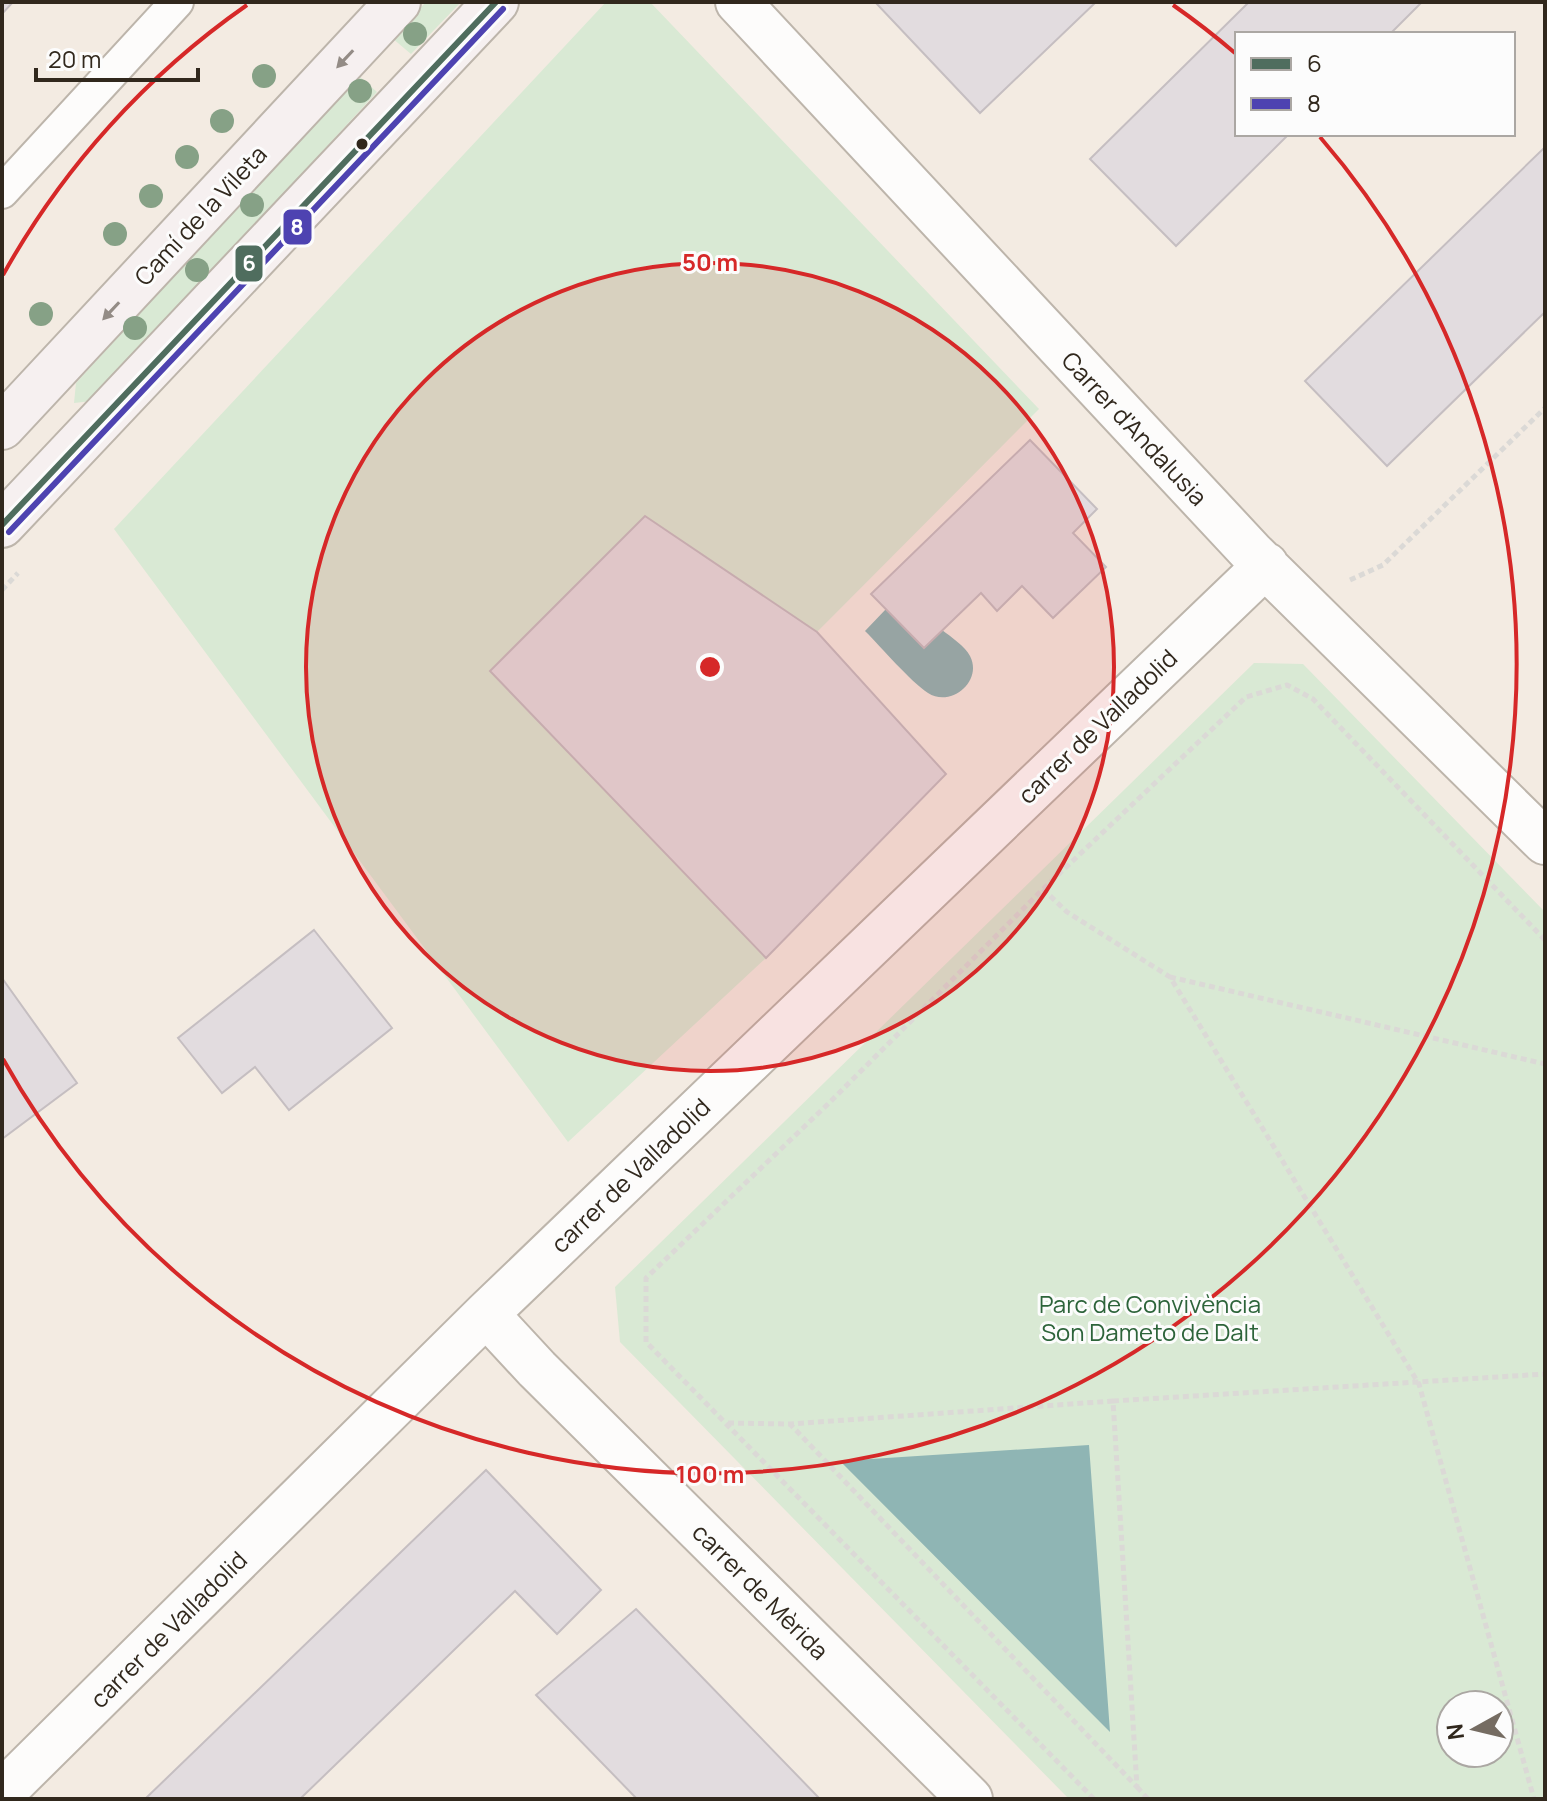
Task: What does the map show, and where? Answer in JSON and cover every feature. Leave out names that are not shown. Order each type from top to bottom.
[{"type":"street","name":"Camí de la Vileta","points":[[2,427],[398,2]]},
{"type":"street","points":[[2,525],[22,485],[496,2]]},
{"type":"street","name":"Carrer d'Andalusia","points":[[738,2],[1266,565],[1545,842]]},
{"type":"street","name":"carrer de Valladolid","points":[[2,1793],[486,1314],[1266,565]]},
{"type":"street","name":"carrer de Mèrida","points":[[486,1314],[537,1369],[970,1799]]},
{"type":"lane","points":[[2,192],[177,2]]},
{"type":"path","points":[[1301,601],[1383,565],[1545,408]]},
{"type":"path","points":[[1094,1799],[646,1342],[646,1278],[828,1104],[1043,889],[1246,697],[1287,685],[1313,699],[1545,940]]},
{"type":"path","points":[[1043,889],[1067,912],[1170,977],[1545,1064]]},
{"type":"path","points":[[1170,977],[1419,1384],[1534,1799]]},
{"type":"path","points":[[727,1423],[790,1424],[1545,1374]]},
{"type":"path","points":[[1113,1401],[1137,1787]]},
{"type":"path","points":[[790,1424],[1148,1799]]},
{"type":"green space","points":[[426,2],[461,2],[411,54],[392,38]]},
{"type":"green space","points":[[606,2],[650,2],[1039,409],[817,632],[645,517],[490,670],[766,958],[568,1142],[114,529]]},
{"type":"green space","points":[[358,75],[377,92],[92,401],[74,403],[76,383]]},
{"type":"green space","name":"Parc de Convivència Son Dameto de Dalt","points":[[1254,663],[1303,664],[1545,912],[1545,1799],[1069,1799],[620,1342],[615,1287]]},
{"type":"water","points":[[886,609],[924,648],[942,630],[965,649],[973,665],[972,674],[962,690],[946,697],[928,693],[865,631]]},
{"type":"water","points":[[1089,1445],[1110,1732],[840,1461]]},
{"type":"building","points":[[2,2],[13,2],[2,14]]},
{"type":"building","points":[[875,2],[1096,2],[980,113]]},
{"type":"building","points":[[1249,2],[1422,2],[1392,32],[1235,32],[1235,136],[1287,136],[1176,246],[1090,159]]},
{"type":"building","points":[[1545,147],[1545,312],[1387,466],[1305,381]]},
{"type":"building","points":[[1030,440],[1097,509],[1073,533],[1106,567],[1053,618],[1022,586],[997,611],[981,593],[924,648],[871,594]]},
{"type":"building","points":[[645,516],[817,632],[946,774],[766,958],[490,671]]},
{"type":"building","points":[[314,930],[392,1028],[289,1110],[255,1067],[222,1093],[178,1038]]},
{"type":"building","points":[[2,978],[77,1083],[2,1139]]},
{"type":"building","points":[[486,1470],[601,1590],[557,1634],[515,1591],[300,1799],[145,1799]]},
{"type":"building","points":[[636,1609],[820,1799],[637,1799],[536,1695]]},
{"type":"transit line","name":"6","points":[[2,525],[496,2]]},
{"type":"transit line","name":"8","points":[[9,532],[503,9]]}]
